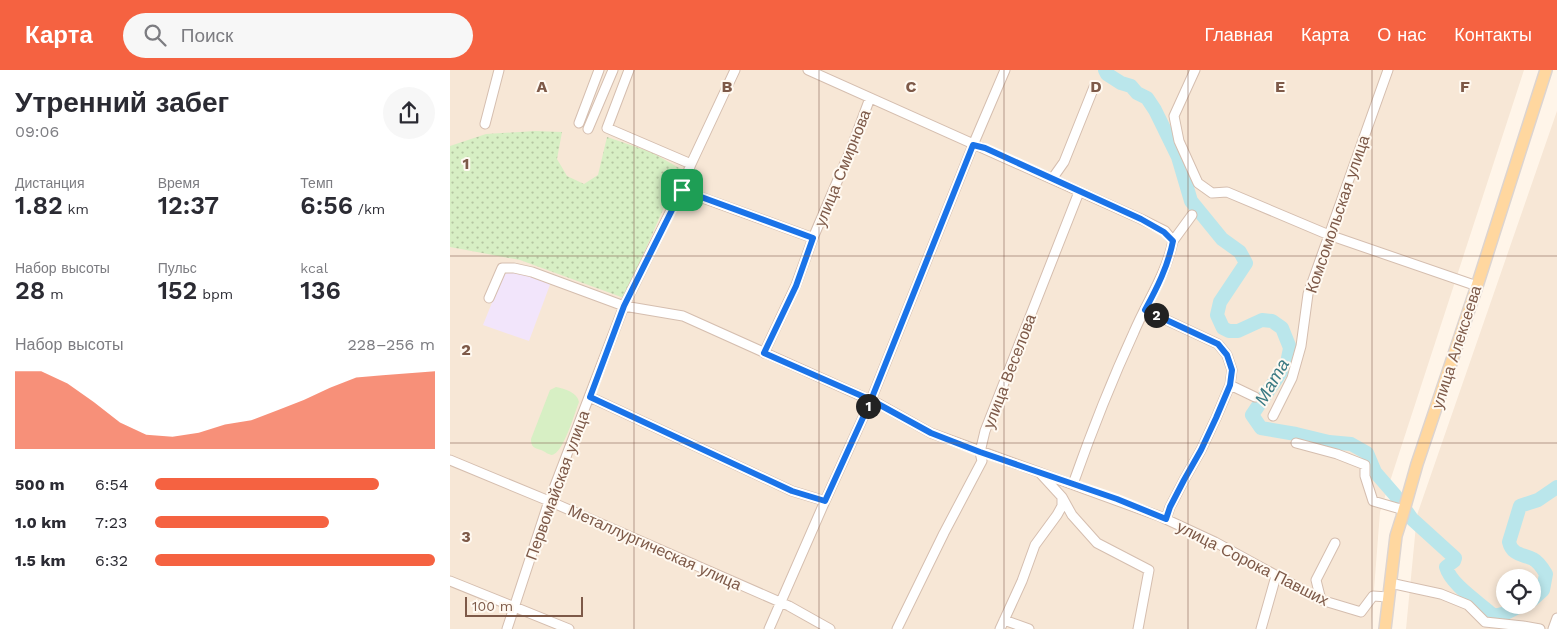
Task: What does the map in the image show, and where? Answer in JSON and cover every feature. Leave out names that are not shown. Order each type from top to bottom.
[{"type":"main road","name":"улица Алексеева","points":[[1385,629],[1396,536],[1417,464],[1477,286],[1546,70]]},
{"type":"street","points":[[485,124],[499,70]]},
{"type":"street","points":[[579,123],[599,70]]},
{"type":"street","points":[[588,130],[613,70]]},
{"type":"street","points":[[629,70],[607,128],[691,164]]},
{"type":"street","name":"Первомайская улица","points":[[507,629],[549,500],[624,306],[682,190],[691,164],[735,70]]},
{"type":"street","points":[[808,70],[1141,219],[1164,232],[1173,241]]},
{"type":"street","points":[[769,629],[871,400],[1005,70]]},
{"type":"street","points":[[1195,70],[1174,116],[1179,140],[1198,183],[1212,193],[1227,192],[1329,235],[1477,286]]},
{"type":"street","name":"Комсомольская улица","points":[[1273,416],[1292,378],[1301,346],[1308,294],[1388,70]]},
{"type":"street","points":[[1052,179],[1064,162],[1094,87]]},
{"type":"street","name":"улица Смирнова","points":[[764,353],[796,286],[813,238],[851,149],[870,98]]},
{"type":"street","name":"улица Смирнова","points":[[682,190],[813,238]]},
{"type":"street","name":"улица Веселова","points":[[897,629],[982,461],[980,452],[985,431],[1079,192]]},
{"type":"street","points":[[1073,484],[1116,371],[1138,322],[1159,284],[1170,256],[1173,241],[1192,215]]},
{"type":"street","name":"улица Сорока Павших","points":[[489,298],[502,268],[514,268],[532,272],[624,306],[683,316],[871,400],[931,433],[980,452],[1117,499],[1166,519],[1215,542],[1322,600],[1361,612],[1373,596],[1388,597]]},
{"type":"street","points":[[1145,310],[1218,344],[1227,355],[1232,370],[1230,385],[1205,442],[1170,507],[1166,519]]},
{"type":"street","points":[[1230,385],[1255,397]]},
{"type":"street","points":[[590,397],[792,491],[825,501]]},
{"type":"street","points":[[1296,443],[1365,464],[1365,476],[1373,502],[1403,514]]},
{"type":"street","name":"Металлургическая улица","points":[[450,460],[549,500],[780,602],[830,629]]},
{"type":"street","points":[[1039,472],[1062,497],[1072,515],[1097,543],[1150,570],[1138,629]]},
{"type":"street","points":[[1029,629],[1002,625],[1022,581],[1035,545],[1058,515],[1062,506],[1062,497]]},
{"type":"street","points":[[1322,600],[1316,580],[1335,543]]},
{"type":"street","points":[[1261,629],[1276,576]]},
{"type":"street","points":[[450,581],[569,629]]},
{"type":"street","points":[[1390,583],[1441,594],[1459,601],[1468,605],[1485,622],[1540,629]]},
{"type":"street","points":[[1553,629],[1557,618]]},
{"type":"shaded area","points":[[450,70],[1524,70],[1380,512],[1371,629],[450,629]]},
{"type":"shaded area","points":[[1557,111],[1557,629],[1406,629],[1417,515]]},
{"type":"shaded area","points":[[511,271],[551,282],[529,341],[483,325],[503,275]]},
{"type":"green space","points":[[535,131],[562,132],[557,159],[567,176],[584,184],[598,175],[607,137],[651,152],[681,169],[624,298],[520,260],[450,247],[450,146],[486,134]]},
{"type":"green space","points":[[556,387],[573,393],[579,402],[572,423],[560,448],[552,455],[533,447],[531,439],[550,390]]},
{"type":"waterway","name":"Мата","points":[[1105,70],[1107,74],[1121,83],[1131,86],[1137,93],[1147,98],[1155,110],[1178,157],[1191,201],[1222,239],[1240,252],[1246,263],[1220,302],[1217,315],[1223,328],[1229,331],[1238,331],[1262,320],[1272,321],[1282,328],[1290,348],[1287,363],[1252,415],[1261,428],[1329,442],[1351,444],[1367,453],[1375,472],[1412,519],[1455,558],[1446,567],[1454,580],[1494,616],[1502,614]]},
{"type":"waterway","name":"Мата","points":[[1541,592],[1546,574],[1541,566],[1535,560],[1515,552],[1509,542],[1520,506],[1538,500],[1557,487]]},
{"type":"route","points":[[682,190],[624,306],[590,397],[792,491],[825,501],[871,400],[931,433],[980,452],[1117,499],[1166,519],[1170,507],[1216,418],[1230,385],[1232,370],[1227,355],[1218,344],[1145,310],[1159,284],[1170,256],[1173,241],[1164,232],[1141,219],[985,148],[973,145],[871,400],[764,353],[796,286],[813,238],[682,190]]}]
